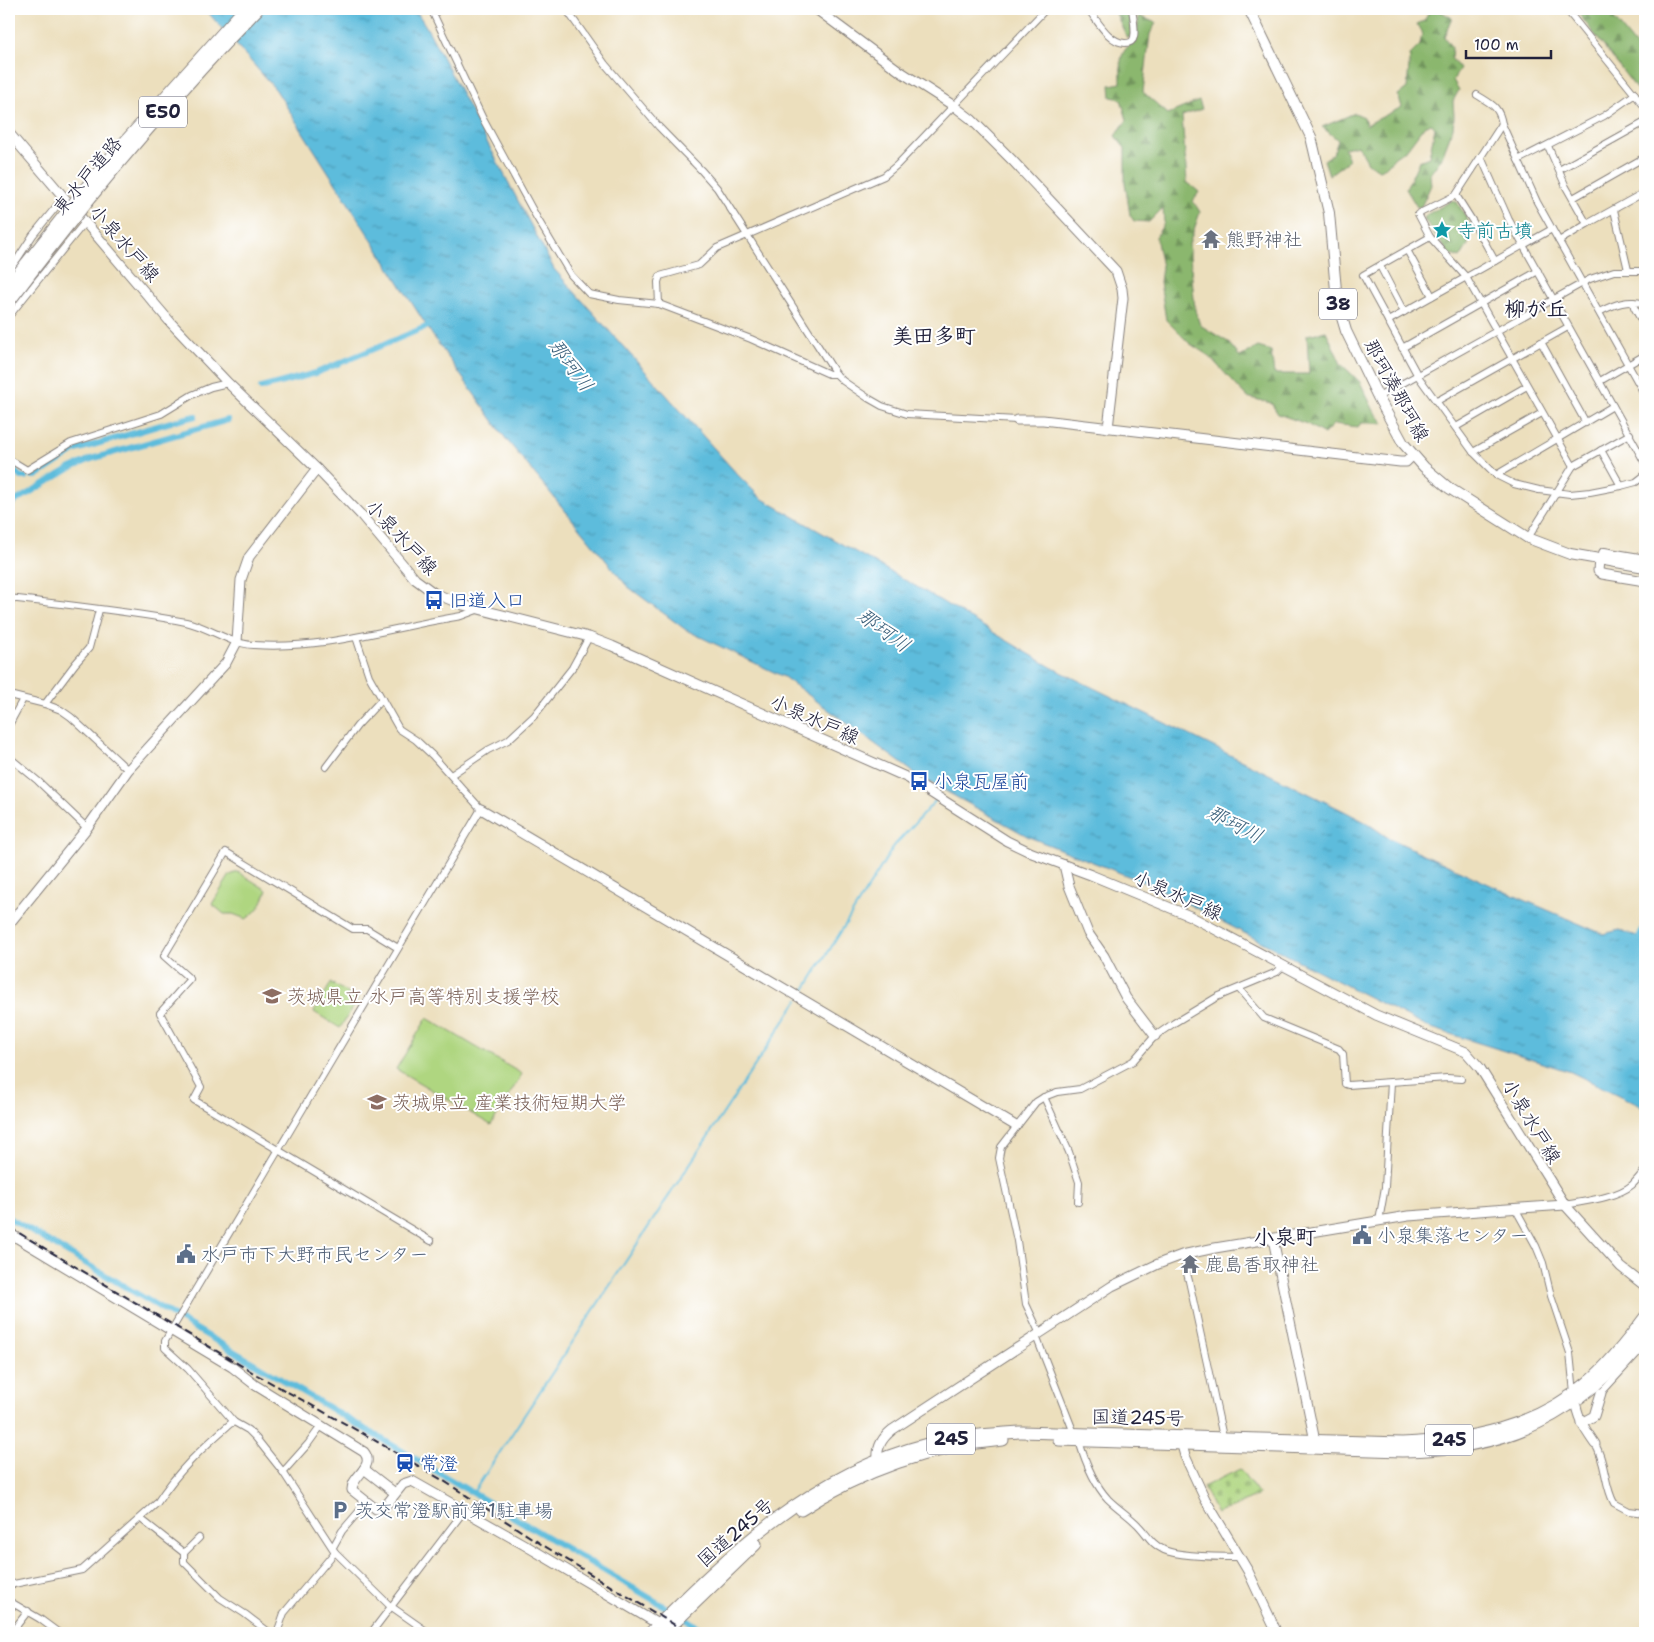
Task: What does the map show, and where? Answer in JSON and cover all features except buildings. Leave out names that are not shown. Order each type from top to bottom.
[{"type":"highway","name":"東水戸道路","points":[[9,285],[103,166],[244,9]]},
{"type":"highway","name":"東水戸道路","points":[[9,302],[111,172],[258,9]]},
{"type":"highway","name":"国道245号","points":[[1574,1397],[1616,1353],[1645,1317]]},
{"type":"highway","name":"国道245号","points":[[1181,1440],[1223,1437],[1402,1451],[1458,1448],[1495,1440],[1533,1426],[1605,1377],[1645,1333]]},
{"type":"highway","name":"国道245号","points":[[650,1633],[663,1629],[781,1523],[879,1465],[988,1442],[1021,1439],[1076,1437],[1316,1444]]},
{"type":"main road","name":"那珂湊那珂線","points":[[1249,9],[1311,137],[1329,213],[1337,301],[1352,346],[1395,430],[1412,455],[1424,468],[1449,488],[1528,538],[1570,554],[1645,567]]},
{"type":"main road","name":"那珂湊那珂線","points":[[1556,548],[1572,548],[1645,560]]},
{"type":"street","points":[[431,9],[482,119],[571,275],[588,294],[597,297],[659,304],[751,339],[829,374],[836,374]]},
{"type":"street","points":[[566,9],[605,64],[659,127],[716,188],[836,374],[868,398],[888,408],[907,414],[1042,420],[1400,462],[1406,462],[1412,455]]},
{"type":"street","points":[[816,9],[901,72],[954,106],[982,129],[1110,264],[1120,279],[1123,298],[1108,428]]},
{"type":"street","points":[[659,304],[658,282],[660,276],[699,265],[717,248],[884,176],[897,166],[1046,9]]},
{"type":"street","points":[[1088,9],[1110,36],[1117,42],[1128,44],[1132,42],[1134,37],[1132,9]]},
{"type":"street","points":[[1566,9],[1645,107]]},
{"type":"street","points":[[1518,160],[1604,116],[1635,94]]},
{"type":"street","points":[[1477,95],[1496,107],[1518,160],[1552,229],[1645,395]]},
{"type":"street","points":[[1559,170],[1645,122]]},
{"type":"street","points":[[1502,124],[1456,194],[1418,214],[1430,237],[1466,277],[1573,466]]},
{"type":"street","name":"小泉水戸線","points":[[9,133],[171,323],[228,383],[317,469],[362,516],[415,580],[448,600],[476,610],[589,637],[612,646],[898,774],[940,798],[1007,841],[1032,853],[1190,916],[1376,1015],[1462,1050],[1470,1055],[1489,1082],[1565,1205],[1621,1267],[1645,1286]]},
{"type":"street","points":[[1548,146],[1566,187],[1587,224]]},
{"type":"street","points":[[1480,156],[1509,220],[1645,463]]},
{"type":"street","points":[[1573,198],[1645,157]]},
{"type":"street","points":[[1456,194],[1495,260]]},
{"type":"street","points":[[1559,241],[1645,194]]},
{"type":"street","points":[[28,292],[10,268],[33,235],[64,197]]},
{"type":"street","points":[[1614,210],[1628,270]]},
{"type":"street","points":[[9,316],[85,222]]},
{"type":"street","points":[[1388,320],[1552,229]]},
{"type":"street","points":[[1430,237],[1363,275],[1418,376],[1473,452],[1496,475],[1514,484],[1557,493],[1581,494],[1621,486],[1636,482],[1645,475]]},
{"type":"street","points":[[1407,250],[1432,296]]},
{"type":"street","points":[[1380,266],[1404,312]]},
{"type":"street","points":[[1378,398],[1602,274],[1628,270],[1645,271]]},
{"type":"street","points":[[1402,348],[1538,271]]},
{"type":"street","points":[[1599,312],[1618,303],[1633,302],[1645,304]]},
{"type":"street","points":[[1633,302],[1645,327]]},
{"type":"street","points":[[1437,401],[1568,327]]},
{"type":"street","points":[[1542,342],[1586,423]]},
{"type":"street","points":[[1600,381],[1645,355]]},
{"type":"street","points":[[9,460],[27,470],[71,443],[161,414],[192,395],[211,387],[228,383]]},
{"type":"street","points":[[1456,428],[1527,386]]},
{"type":"street","points":[[1496,475],[1613,406]]},
{"type":"street","points":[[1473,452],[1542,413]]},
{"type":"street","points":[[1528,538],[1573,466],[1630,434]]},
{"type":"street","points":[[1601,450],[1621,486]]},
{"type":"street","points":[[9,924],[87,828],[128,770],[226,663],[237,642],[241,580],[249,557],[317,469]]},
{"type":"street","points":[[1599,560],[1598,570],[1602,574],[1645,581]]},
{"type":"street","points":[[9,598],[188,622],[237,642],[253,645],[294,645],[356,637],[461,616],[476,610]]},
{"type":"street","points":[[45,704],[89,648],[99,610]]},
{"type":"street","points":[[356,637],[369,676],[399,729],[416,740],[451,775],[472,802],[480,809],[1016,1126]]},
{"type":"street","points":[[451,775],[488,750],[508,740],[534,716],[572,668],[589,637]]},
{"type":"street","points":[[9,695],[61,710],[128,770]]},
{"type":"street","points":[[9,725],[23,699]]},
{"type":"street","points":[[326,767],[357,726],[382,699]]},
{"type":"street","points":[[9,757],[38,781],[87,828]]},
{"type":"street","points":[[429,1633],[389,1605],[334,1550],[283,1472],[256,1438],[248,1430],[234,1422],[188,1370],[165,1348],[165,1341],[480,809]]},
{"type":"street","points":[[398,948],[367,929],[354,929],[226,852],[164,956],[190,979],[160,1013],[201,1087],[194,1100],[431,1241]]},
{"type":"street","points":[[1064,865],[1069,886],[1088,933],[1104,956],[1126,998],[1155,1036]]},
{"type":"street","points":[[1240,1557],[1180,1554],[1166,1551],[1153,1544],[1138,1525],[1107,1498],[1099,1487],[1076,1437],[1026,1304],[1021,1262],[999,1158],[1001,1147],[1036,1102],[1057,1092],[1080,1088],[1133,1061],[1155,1036],[1174,1023],[1217,997],[1277,972],[1283,966]]},
{"type":"street","points":[[1239,989],[1264,1018],[1339,1049],[1343,1054],[1345,1084],[1447,1078],[1461,1079]]},
{"type":"street","points":[[1379,1221],[1385,1187],[1391,1082]]},
{"type":"street","points":[[1044,1097],[1069,1152],[1079,1182],[1078,1202]]},
{"type":"street","points":[[879,1465],[880,1441],[892,1430],[1112,1286],[1158,1264],[1182,1255],[1215,1248],[1426,1214],[1585,1202],[1624,1189],[1631,1185],[1645,1170]]},
{"type":"street","points":[[1515,1208],[1543,1263],[1551,1296],[1570,1353],[1574,1397],[1581,1423],[1602,1458],[1614,1503],[1629,1511],[1645,1513]]},
{"type":"street","points":[[9,1233],[232,1367],[255,1385],[364,1452],[368,1461],[351,1487],[352,1490],[376,1509],[383,1509],[403,1484],[412,1481],[523,1544],[663,1629]]},
{"type":"street","points":[[1273,1238],[1316,1444]]},
{"type":"street","points":[[1182,1255],[1223,1437]]},
{"type":"street","points":[[1581,1423],[1594,1416],[1601,1393],[1645,1345]]},
{"type":"street","points":[[9,1584],[82,1570],[141,1519],[157,1503],[194,1456],[234,1422]]},
{"type":"street","points":[[283,1472],[308,1444],[320,1426]]},
{"type":"street","points":[[1181,1440],[1185,1456],[1205,1499],[1240,1557],[1277,1633]]},
{"type":"street","points":[[364,1469],[396,1493]]},
{"type":"street","points":[[277,1633],[284,1613],[334,1550],[342,1531],[367,1502]]},
{"type":"street","points":[[371,1633],[389,1605],[464,1511]]},
{"type":"street","points":[[141,1519],[184,1554]]},
{"type":"street","points":[[199,1538],[184,1554],[184,1562],[220,1598],[270,1633]]},
{"type":"street","points":[[9,1601],[28,1611],[59,1633]]},
{"type":"street","points":[[11,1633],[28,1611]]},
{"type":"green space","points":[[1114,9],[1129,9],[1132,28],[1130,37],[1127,38]]},
{"type":"green space","points":[[1431,9],[1437,9],[1452,18],[1444,37],[1452,48],[1451,58],[1460,69],[1453,80],[1459,90],[1453,101],[1453,128],[1441,159],[1430,174],[1431,185],[1421,207],[1417,207],[1406,189],[1419,161],[1429,157],[1435,128],[1432,124],[1425,125],[1407,149],[1395,157],[1386,167],[1379,170],[1368,163],[1358,145],[1344,148],[1349,160],[1329,175],[1324,160],[1333,154],[1338,140],[1322,127],[1355,113],[1364,117],[1366,125],[1402,107],[1398,95],[1407,88],[1410,55],[1420,45],[1422,34],[1417,24],[1424,21]]},
{"type":"green space","points":[[1575,9],[1606,9],[1645,57],[1645,100]]},
{"type":"green space","points":[[1139,16],[1156,23],[1150,34],[1143,92],[1168,114],[1199,101],[1202,109],[1182,116],[1187,182],[1199,192],[1193,201],[1200,212],[1189,244],[1195,310],[1200,325],[1228,342],[1240,357],[1258,347],[1271,351],[1274,374],[1309,374],[1307,335],[1326,331],[1341,364],[1360,382],[1374,411],[1384,423],[1361,423],[1358,427],[1334,424],[1324,434],[1307,424],[1278,414],[1271,403],[1247,397],[1209,356],[1189,343],[1166,320],[1160,282],[1162,267],[1156,237],[1164,223],[1163,208],[1149,222],[1134,221],[1130,215],[1125,183],[1125,148],[1115,136],[1127,120],[1121,99],[1111,97],[1110,85],[1121,83],[1121,59],[1123,54],[1136,41]]},
{"type":"green space","points":[[1453,200],[1457,202],[1471,230],[1469,242],[1460,258],[1449,254],[1424,219],[1426,215]]},
{"type":"green space","points":[[238,872],[267,890],[259,907],[246,919],[233,914],[224,914],[212,904],[230,875]]},
{"type":"green space","points":[[331,983],[358,999],[340,1028],[314,1012]]},
{"type":"green space","points":[[427,1018],[522,1074],[491,1125],[396,1069]]},
{"type":"green space","points":[[1240,1469],[1259,1495],[1217,1514],[1203,1487]]},
{"type":"water","name":"那珂川","points":[[205,9],[415,9],[427,28],[554,269],[737,474],[761,498],[931,595],[1051,667],[1344,811],[1367,823],[1387,837],[1508,893],[1603,934],[1620,930],[1645,939],[1645,1108],[1571,1072],[1425,1026],[1151,885],[1029,837],[920,777],[784,677],[686,630],[627,586],[506,439],[433,336],[276,90]]},
{"type":"waterway","points":[[261,388],[316,373],[433,324]]},
{"type":"waterway","points":[[176,421],[195,416]]},
{"type":"waterway","points":[[9,505],[69,469],[91,459],[228,420]]},
{"type":"waterway","points":[[33,476],[36,476],[76,450],[171,422]]},
{"type":"waterway","points":[[9,467],[21,477],[25,477]]},
{"type":"waterway","points":[[801,996],[894,846],[937,799]]},
{"type":"waterway","points":[[1635,951],[1645,929]]},
{"type":"waterway","points":[[473,1493],[798,1000]]},
{"type":"waterway","points":[[9,1218],[667,1608]]},
{"type":"waterway","points":[[687,1620],[710,1633]]},
{"type":"railway","points":[[9,1227],[257,1375],[444,1481],[541,1544],[688,1633]]},
{"type":"place","name":"寺前古墳","points":[[1442,230]]},
{"type":"place","name":"熊野神社","points":[[1211,239]]},
{"type":"place","name":"旧道入口","points":[[434,600]]},
{"type":"place","name":"小泉瓦屋前","points":[[919,781]]},
{"type":"place","name":"茨城県立 水戸高等特別支援学校","points":[[272,996]]},
{"type":"place","name":"茨城県立 産業技術短期大学","points":[[377,1102]]},
{"type":"place","name":"小泉集落センター","points":[[1362,1235]]},
{"type":"place","name":"水戸市下大野市民センター","points":[[186,1254]]},
{"type":"place","name":"鹿島香取神社","points":[[1190,1264]]},
{"type":"place","name":"常澄","points":[[405,1463]]},
{"type":"place","name":"茨交常澄駅前第1駐車場","points":[[340,1510]]},
{"type":"district","name":"柳が丘","points":[[1536,309]]},
{"type":"district","name":"美田多町","points":[[934,336]]},
{"type":"district","name":"小泉町","points":[[1285,1237]]}]
